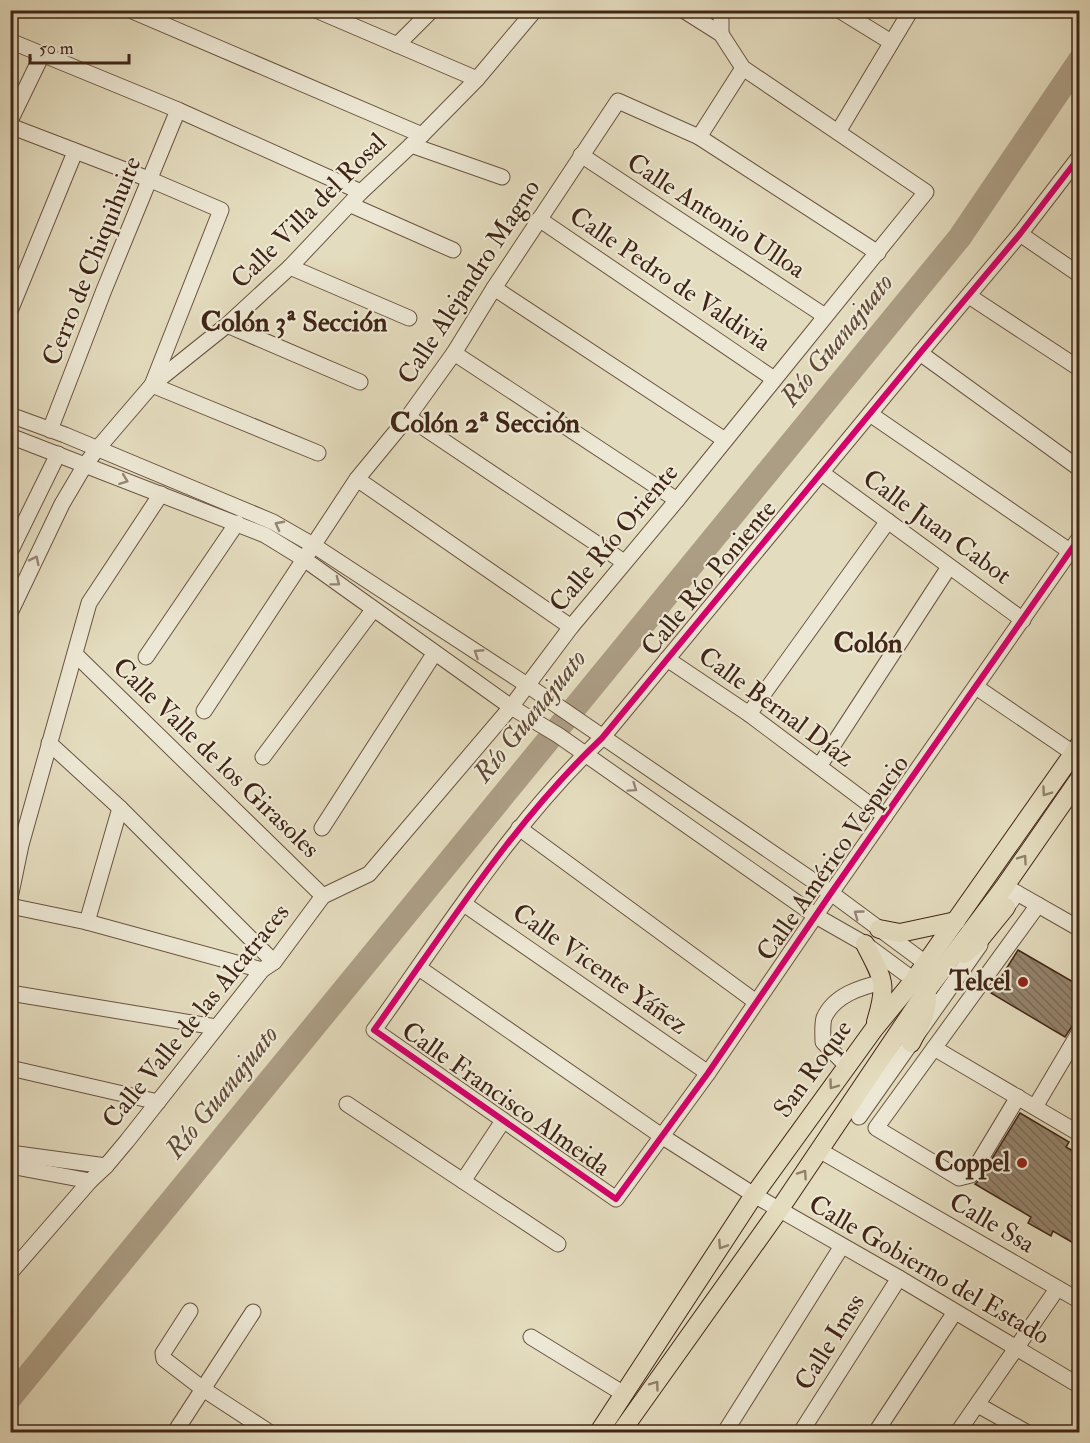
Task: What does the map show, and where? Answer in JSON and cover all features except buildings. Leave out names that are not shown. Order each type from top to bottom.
[{"type":"main road","name":"San Roque","points":[[599,1432],[754,1195],[847,1066],[874,1029],[920,985],[937,965],[956,921],[1076,748]]},
{"type":"main road","points":[[937,965],[961,956],[976,944],[1009,895],[1080,778]]},
{"type":"main road","points":[[879,929],[900,933],[956,921]]},
{"type":"main road","points":[[865,944],[883,982],[884,996],[874,1029]]},
{"type":"main road","name":"San Roque","points":[[621,1432],[819,1150],[853,1112],[920,985]]},
{"type":"main road","points":[[911,1043],[924,1017],[927,1005],[920,985]]},
{"type":"street","points":[[130,10],[502,177]]},
{"type":"street","points":[[316,10],[477,79]]},
{"type":"street","points":[[397,45],[432,10]]},
{"type":"street","points":[[683,10],[721,34],[743,68],[838,132],[910,10]]},
{"type":"street","points":[[721,10],[721,34]]},
{"type":"street","points":[[839,10],[891,42]]},
{"type":"street","name":"Calle Villa del Rosal","points":[[10,613],[63,504],[85,465],[152,385],[226,325],[290,267],[362,192],[477,79],[529,12]]},
{"type":"street","points":[[10,41],[178,110],[362,192]]},
{"type":"street","points":[[10,121],[42,55]]},
{"type":"street","points":[[699,137],[743,68]]},
{"type":"street","name":"Calle Alejandro Magno","points":[[204,711],[357,479],[408,417],[454,352],[618,101],[699,137],[878,254]]},
{"type":"street","name":"Cerro de Chiquihuite","points":[[50,429],[178,110]]},
{"type":"street","points":[[10,126],[151,180],[221,210],[152,385],[318,453]]},
{"type":"street","name":"Calle Río Oriente","points":[[323,896],[369,874],[516,710],[570,627],[677,500],[926,192],[838,132]]},
{"type":"street","points":[[10,311],[75,152]]},
{"type":"street","name":"Calle Antonio Ulloa","points":[[581,155],[825,316]]},
{"type":"street","name":"Calle Río Poniente","points":[[374,1030],[519,828],[667,659],[920,353],[1020,234],[1075,173],[1080,156]]},
{"type":"street","points":[[351,205],[453,250]]},
{"type":"street","name":"Calle Pedro de Valdivia","points":[[539,219],[774,379]]},
{"type":"street","points":[[1020,234],[1080,275]]},
{"type":"street","points":[[290,267],[409,318]]},
{"type":"street","points":[[494,288],[725,440]]},
{"type":"street","points":[[969,296],[1080,369]]},
{"type":"street","points":[[226,325],[360,382]]},
{"type":"street","points":[[454,352],[677,500]]},
{"type":"street","points":[[920,353],[1080,469]]},
{"type":"street","points":[[870,414],[1071,552]]},
{"type":"street","points":[[10,415],[98,448],[273,522],[313,544],[532,688],[600,737],[831,893],[879,929],[937,965]]},
{"type":"street","points":[[408,417],[624,562]]},
{"type":"street","points":[[10,436],[265,535],[304,559],[434,654],[516,710],[558,735],[816,916],[865,944],[920,985]]},
{"type":"street","points":[[10,552],[58,454]]},
{"type":"street","name":"Calle Juan Cabot","points":[[822,473],[1023,620]]},
{"type":"street","points":[[357,479],[570,627]]},
{"type":"street","points":[[10,898],[21,845],[89,603],[161,494]]},
{"type":"street","points":[[749,714],[888,521]]},
{"type":"street","points":[[146,657],[237,523]]},
{"type":"street","name":"Calle Américo Vespucio","points":[[616,1199],[708,1073],[1080,537]]},
{"type":"street","points":[[820,765],[949,567]]},
{"type":"street","points":[[262,757],[373,610]]},
{"type":"street","points":[[322,828],[434,654]]},
{"type":"street","name":"Calle Valle de los Girasoles","points":[[76,655],[323,896]]},
{"type":"street","name":"Calle Bernal Díaz","points":[[667,659],[820,765],[885,816]]},
{"type":"street","points":[[976,687],[1076,748]]},
{"type":"street","points":[[50,743],[120,808],[268,966]]},
{"type":"street","points":[[87,922],[120,808]]},
{"type":"street","points":[[519,828],[756,1002]]},
{"type":"street","points":[[1018,1097],[971,1175],[960,1178],[853,1112],[911,1043],[1009,895],[1038,905],[1080,929]]},
{"type":"street","name":"Calle Valle de las Alcatraces","points":[[10,1273],[90,1181],[106,1166],[323,896]]},
{"type":"street","name":"Calle Vicente Yáñez","points":[[464,904],[708,1073]]},
{"type":"street","points":[[876,1128],[1038,905]]},
{"type":"street","points":[[10,906],[87,922],[268,966]]},
{"type":"street","name":"Calle Gobierno del Estado","points":[[418,968],[663,1137],[754,1195],[1080,1386]]},
{"type":"street","points":[[847,1066],[823,1042],[824,1019],[834,1005],[856,988],[883,982]]},
{"type":"street","points":[[10,993],[216,1028]]},
{"type":"street","name":"Calle Francisco Almeida","points":[[374,1030],[616,1199]]},
{"type":"street","points":[[1035,1107],[1080,1031]]},
{"type":"street","points":[[934,1048],[1080,1134]]},
{"type":"street","points":[[10,1068],[158,1102]]},
{"type":"street","points":[[347,1104],[558,1244]]},
{"type":"street","points":[[463,1181],[503,1121]]},
{"type":"street","name":"Calle Ssa","points":[[819,1150],[1080,1301]]},
{"type":"street","points":[[10,1153],[106,1166]]},
{"type":"street","points":[[10,1166],[90,1181]]},
{"type":"street","points":[[725,1432],[842,1246]]},
{"type":"street","name":"Calle Imss","points":[[801,1432],[899,1278]]},
{"type":"street","points":[[958,1432],[1017,1350],[1057,1289]]},
{"type":"street","points":[[190,1311],[163,1353],[164,1359],[203,1389],[268,1432]]},
{"type":"street","points":[[175,1432],[253,1312]]},
{"type":"street","points":[[876,1432],[955,1312]]},
{"type":"street","points":[[531,1337],[624,1394]]},
{"type":"street","points":[[978,1405],[1026,1432]]},
{"type":"waterway","name":"Río Guanajuato","points":[[10,1398],[960,237],[1080,60]]},
{"type":"cycle path","points":[[1080,156],[1020,234],[602,738],[569,771],[509,841],[374,1030],[616,1199],[708,1073],[1080,537]]},
{"type":"place","name":"Telcel","points":[[1023,982]]},
{"type":"place","name":"Coppel","points":[[1022,1163]]},
{"type":"district","name":"Colón 3ª Sección","points":[[294,322]]},
{"type":"district","name":"Colón 2ª Sección","points":[[485,423]]},
{"type":"district","name":"Colón","points":[[868,643]]}]
